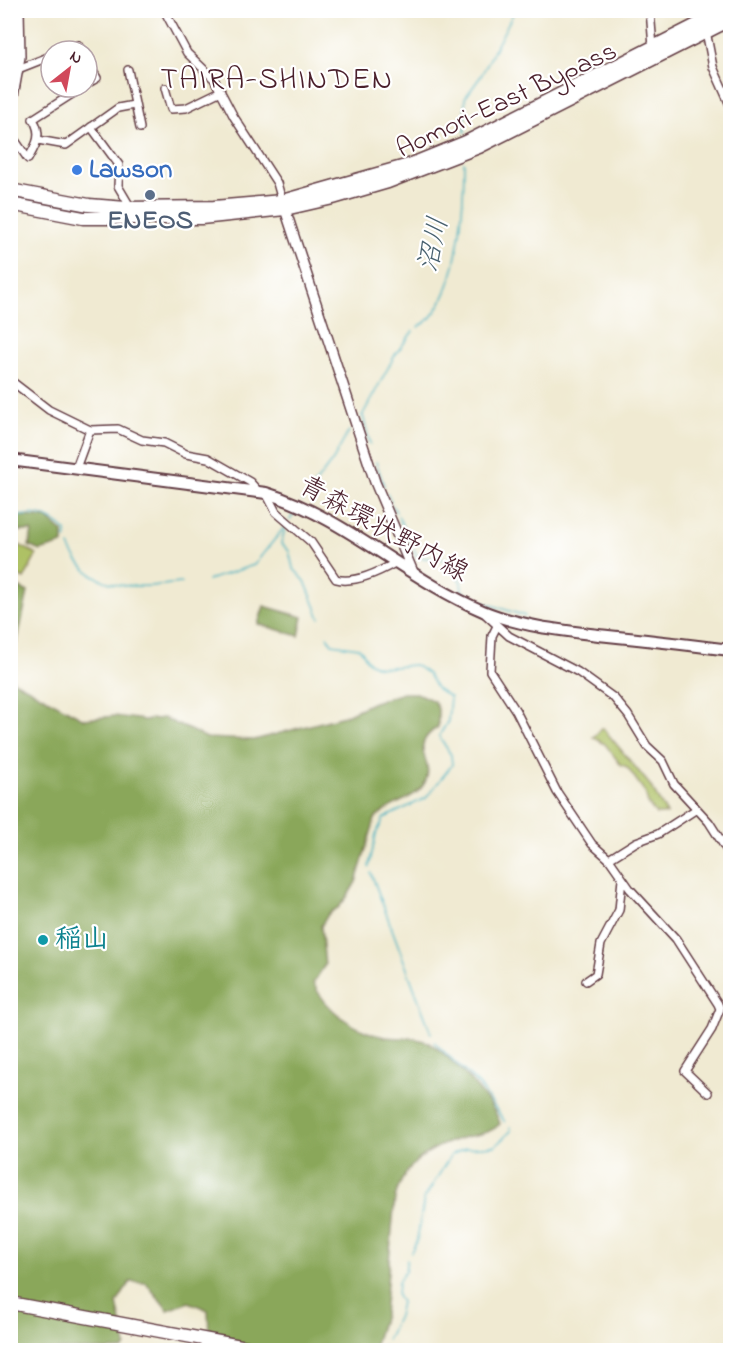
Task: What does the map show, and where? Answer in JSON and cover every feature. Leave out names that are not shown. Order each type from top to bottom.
[{"type":"highway","name":"Aomori-East Bypass","points":[[10,204],[83,218],[201,218],[284,205],[388,182],[466,153],[726,10]]},
{"type":"highway","name":"Aomori-East Bypass","points":[[10,190],[89,205],[131,208],[284,205],[409,165],[466,142],[707,21],[730,20]]},
{"type":"highway","points":[[10,1303],[262,1350]]},
{"type":"main road","name":"青森環状野内線","points":[[10,460],[263,493],[301,505],[395,563],[481,610],[555,630],[730,650]]},
{"type":"street","points":[[10,113],[18,69],[15,29],[19,10]]},
{"type":"street","points":[[164,10],[187,53],[214,78],[234,117],[277,183],[375,482],[413,573]]},
{"type":"street","points":[[653,47],[650,12],[666,13],[670,10]]},
{"type":"street","points":[[707,21],[713,67],[730,105]]},
{"type":"street","points":[[18,69],[39,61]]},
{"type":"street","points":[[128,70],[140,128]]},
{"type":"street","points":[[165,88],[171,109],[186,108],[221,92]]},
{"type":"street","points":[[10,133],[28,159],[38,140],[39,128],[33,119],[64,99]]},
{"type":"street","points":[[38,140],[66,145],[118,108],[134,105]]},
{"type":"street","points":[[91,127],[119,165],[118,186],[131,208]]},
{"type":"street","points":[[10,380],[49,410],[90,430],[118,429],[142,440],[164,443],[186,453],[208,458],[250,482],[263,493],[276,512],[310,542],[336,579],[342,581],[367,576],[395,563]]},
{"type":"street","points":[[76,468],[90,430]]},
{"type":"street","points":[[481,610],[496,626],[524,646],[578,672],[614,698],[628,715],[646,746],[663,760],[674,784],[695,810],[709,822],[730,855]]},
{"type":"street","points":[[496,626],[490,648],[490,671],[516,711],[557,792],[592,844],[609,858],[622,879],[676,939],[718,1004],[720,1009],[715,1022],[685,1071],[708,1093]]},
{"type":"street","points":[[609,858],[636,842],[658,834],[695,810]]},
{"type":"street","points":[[586,981],[596,975],[601,944],[619,910],[622,879]]},
{"type":"green space","points":[[11,515],[47,518],[63,532],[63,544],[40,551],[29,546],[32,531],[13,531],[11,541]]},
{"type":"green space","points":[[11,541],[37,554],[24,579],[18,576],[13,584],[11,583]]},
{"type":"green space","points":[[10,583],[28,592],[17,643],[11,641]]},
{"type":"green space","points":[[264,606],[303,617],[299,636],[258,624]]},
{"type":"green space","points":[[10,676],[14,681],[84,719],[115,716],[144,720],[164,718],[207,738],[254,740],[344,716],[374,702],[403,693],[417,693],[434,701],[438,709],[438,727],[428,735],[424,742],[427,776],[424,784],[420,790],[387,809],[375,819],[356,882],[347,897],[338,908],[329,913],[321,926],[325,965],[313,983],[334,1011],[352,1025],[385,1037],[422,1040],[436,1048],[480,1091],[500,1124],[488,1132],[441,1145],[421,1158],[405,1175],[395,1198],[384,1315],[373,1350],[205,1350],[209,1337],[208,1310],[189,1302],[168,1310],[146,1283],[130,1282],[117,1303],[126,1346],[123,1350],[11,1350]]},
{"type":"green space","points":[[603,728],[650,785],[667,814],[656,814],[648,804],[645,792],[627,767],[620,764],[605,744],[593,737]]},
{"type":"waterway","name":"沼川","points":[[465,132],[465,98],[481,76],[515,10]]},
{"type":"waterway","name":"沼川","points":[[418,327],[432,316],[443,298],[451,277],[461,227],[464,162]]},
{"type":"waterway","name":"沼川","points":[[362,416],[395,355],[413,331]]},
{"type":"waterway","points":[[363,416],[370,444]]},
{"type":"waterway","name":"沼川","points":[[302,501],[333,460],[349,431]]},
{"type":"waterway","points":[[376,462],[384,486]]},
{"type":"waterway","points":[[387,493],[391,501]]},
{"type":"waterway","points":[[392,505],[396,512]]},
{"type":"waterway","name":"沼川","points":[[290,520],[296,510]]},
{"type":"waterway","points":[[10,519],[27,515],[47,517],[66,531],[66,539]]},
{"type":"waterway","points":[[398,516],[411,543]]},
{"type":"waterway","points":[[208,580],[254,565],[287,524]]},
{"type":"waterway","points":[[285,529],[281,543],[289,551],[293,568],[305,581],[320,618]]},
{"type":"waterway","points":[[69,546],[78,562],[89,573],[102,580],[132,586],[182,583]]},
{"type":"waterway","points":[[414,549],[417,557],[447,560],[461,582],[462,591],[479,601],[525,616]]},
{"type":"waterway","points":[[327,636],[332,644],[359,648],[367,660],[377,666],[415,665],[428,674],[436,688],[450,697],[448,721],[439,736],[451,755],[452,765],[426,798],[384,818],[376,834],[369,867]]},
{"type":"waterway","points":[[371,873],[431,1033]]},
{"type":"waterway","points":[[434,1042],[479,1085],[505,1122]]},
{"type":"waterway","points":[[411,1252],[417,1240],[424,1199],[451,1155],[466,1148],[495,1146],[511,1131],[510,1127]]},
{"type":"waterway","points":[[387,1340],[398,1316],[401,1302],[397,1296],[398,1282],[405,1271],[407,1259]]},
{"type":"place","name":"Lawson","points":[[77,170]]},
{"type":"place","name":"ENEOS","points":[[150,195]]},
{"type":"place","name":"稲山","points":[[43,940]]},
{"type":"district","name":"TAIRA-SHINDEN","points":[[277,81]]}]
